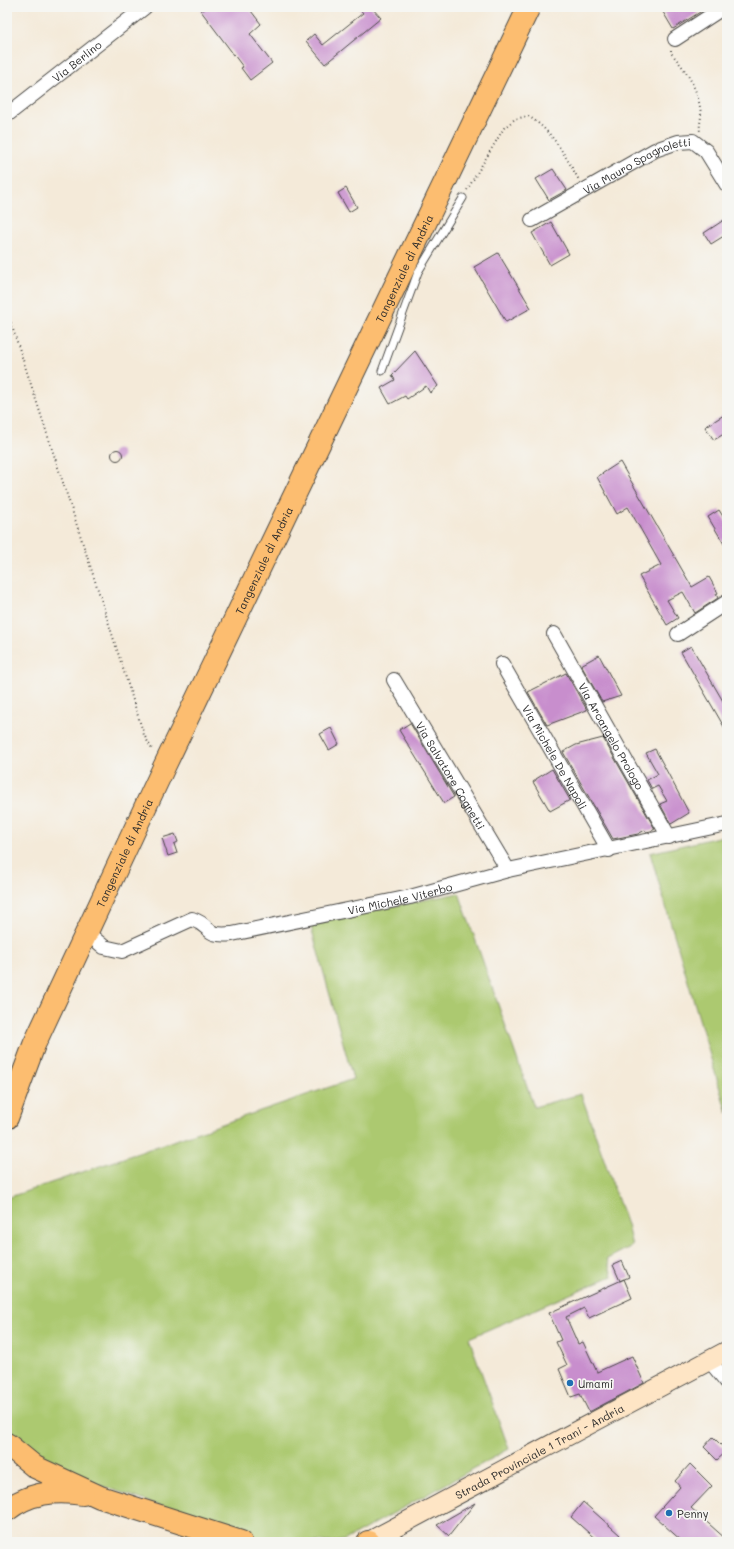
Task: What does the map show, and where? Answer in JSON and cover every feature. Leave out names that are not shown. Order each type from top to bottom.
[{"type":"main road","name":"Tangenziale di Andria","points":[[7,1118],[34,1045],[86,932],[164,767],[410,272],[529,7]]},
{"type":"main road","name":"Strada Provinciale 1 Trani - Andria","points":[[368,1542],[718,1368],[727,1351]]},
{"type":"main road","points":[[7,1444],[36,1467],[100,1497],[166,1519],[215,1532],[241,1542]]},
{"type":"main road","points":[[7,1510],[22,1500],[48,1492],[65,1492],[100,1497]]},
{"type":"main road","points":[[166,1519],[200,1542]]},
{"type":"street","name":"Via Berlino","points":[[7,115],[145,7]]},
{"type":"street","points":[[675,39],[724,7]]},
{"type":"street","name":"Via Mauro Spagnoletti","points":[[532,220],[655,150],[678,142],[693,141],[706,151],[727,185]]},
{"type":"street","points":[[678,634],[727,602]]},
{"type":"street","name":"Via Arcangelo Prologo","points":[[554,634],[670,837]]},
{"type":"street","name":"Via Michele De Napoli","points":[[502,664],[609,850]]},
{"type":"street","name":"Via Salvatore Cognetti","points":[[394,680],[508,870]]},
{"type":"street","name":"Via Michele Viterbo","points":[[86,932],[104,947],[122,951],[192,919],[199,921],[211,933],[217,936],[232,934],[410,897],[508,870],[727,824]]},
{"type":"street","points":[[718,1368],[727,1382]]},
{"type":"lane","points":[[382,371],[410,272],[463,198]]},
{"type":"path","points":[[675,39],[671,44],[671,53],[690,75],[696,90],[701,116],[700,129],[706,151]]},
{"type":"path","points":[[463,198],[504,128],[515,119],[528,116],[538,122],[558,144],[584,190]]},
{"type":"path","points":[[7,311],[144,735],[164,767]]},
{"type":"green space","points":[[727,835],[727,1113],[650,853]]},
{"type":"green space","points":[[459,893],[534,1107],[581,1094],[627,1225],[632,1246],[607,1259],[612,1276],[469,1338],[509,1449],[345,1540],[337,1542],[265,1542],[50,1468],[7,1434],[7,1198],[353,1079],[310,923]]},
{"type":"building","points":[[206,7],[248,7],[261,24],[250,34],[272,63],[250,80],[241,68],[243,67],[201,11]]},
{"type":"building","points":[[358,7],[371,7],[381,18],[325,64],[306,41],[314,34],[323,45],[363,13]]},
{"type":"building","points":[[660,7],[708,7],[673,29]]},
{"type":"building","points":[[553,169],[567,190],[549,200],[536,179]]},
{"type":"building","points":[[346,188],[357,207],[349,212],[338,193]]},
{"type":"building","points":[[727,218],[727,234],[711,244],[704,233]]},
{"type":"building","points":[[551,222],[569,254],[550,265],[532,233]]},
{"type":"building","points":[[498,253],[531,308],[506,322],[474,267]]},
{"type":"building","points":[[415,351],[438,386],[430,393],[426,386],[407,399],[405,396],[390,404],[381,388],[395,380],[392,375]]},
{"type":"building","points":[[727,413],[727,432],[714,440],[705,427]]},
{"type":"building","points":[[115,450],[119,450],[121,451],[121,459],[115,460],[112,457],[112,453]]},
{"type":"building","points":[[620,462],[692,587],[709,577],[718,593],[716,594],[718,598],[695,613],[683,592],[667,600],[678,618],[667,625],[639,576],[661,565],[628,507],[617,514],[597,477]]},
{"type":"building","points":[[719,510],[727,523],[727,549],[708,517]]},
{"type":"building","points":[[691,646],[727,708],[727,732],[681,652]]},
{"type":"building","points":[[599,655],[621,696],[602,702],[581,665]]},
{"type":"building","points":[[566,673],[587,710],[547,725],[528,692]]},
{"type":"building","points":[[410,723],[454,797],[444,803],[399,730]]},
{"type":"building","points":[[331,728],[339,744],[329,750],[320,734]]},
{"type":"building","points":[[603,738],[655,829],[646,832],[645,830],[638,834],[613,839],[563,752],[576,745]]},
{"type":"building","points":[[655,749],[689,813],[671,824],[660,804],[667,801],[658,786],[652,789],[647,780],[658,774],[646,753]]},
{"type":"building","points":[[552,769],[570,800],[550,811],[533,782]]},
{"type":"building","points":[[175,834],[178,842],[174,844],[177,853],[168,856],[162,838]]},
{"type":"building","points":[[622,1261],[629,1277],[620,1281],[613,1265]]},
{"type":"building","points":[[624,1279],[632,1298],[589,1318],[584,1308],[566,1317],[578,1344],[583,1342],[597,1372],[632,1356],[644,1383],[589,1412],[580,1394],[571,1397],[559,1369],[567,1365],[556,1342],[561,1340],[549,1313]]},
{"type":"building","points":[[713,1437],[727,1451],[717,1460],[704,1447]]},
{"type":"building","points":[[690,1464],[712,1486],[691,1508],[727,1540],[727,1542],[683,1542],[654,1516],[680,1487],[675,1481]]},
{"type":"building","points":[[583,1502],[626,1542],[599,1542],[571,1517]]},
{"type":"building","points":[[475,1503],[449,1536],[437,1525]]},
{"type":"place","name":"Umami","points":[[570,1383]]},
{"type":"place","name":"Penny","points":[[669,1513]]}]
